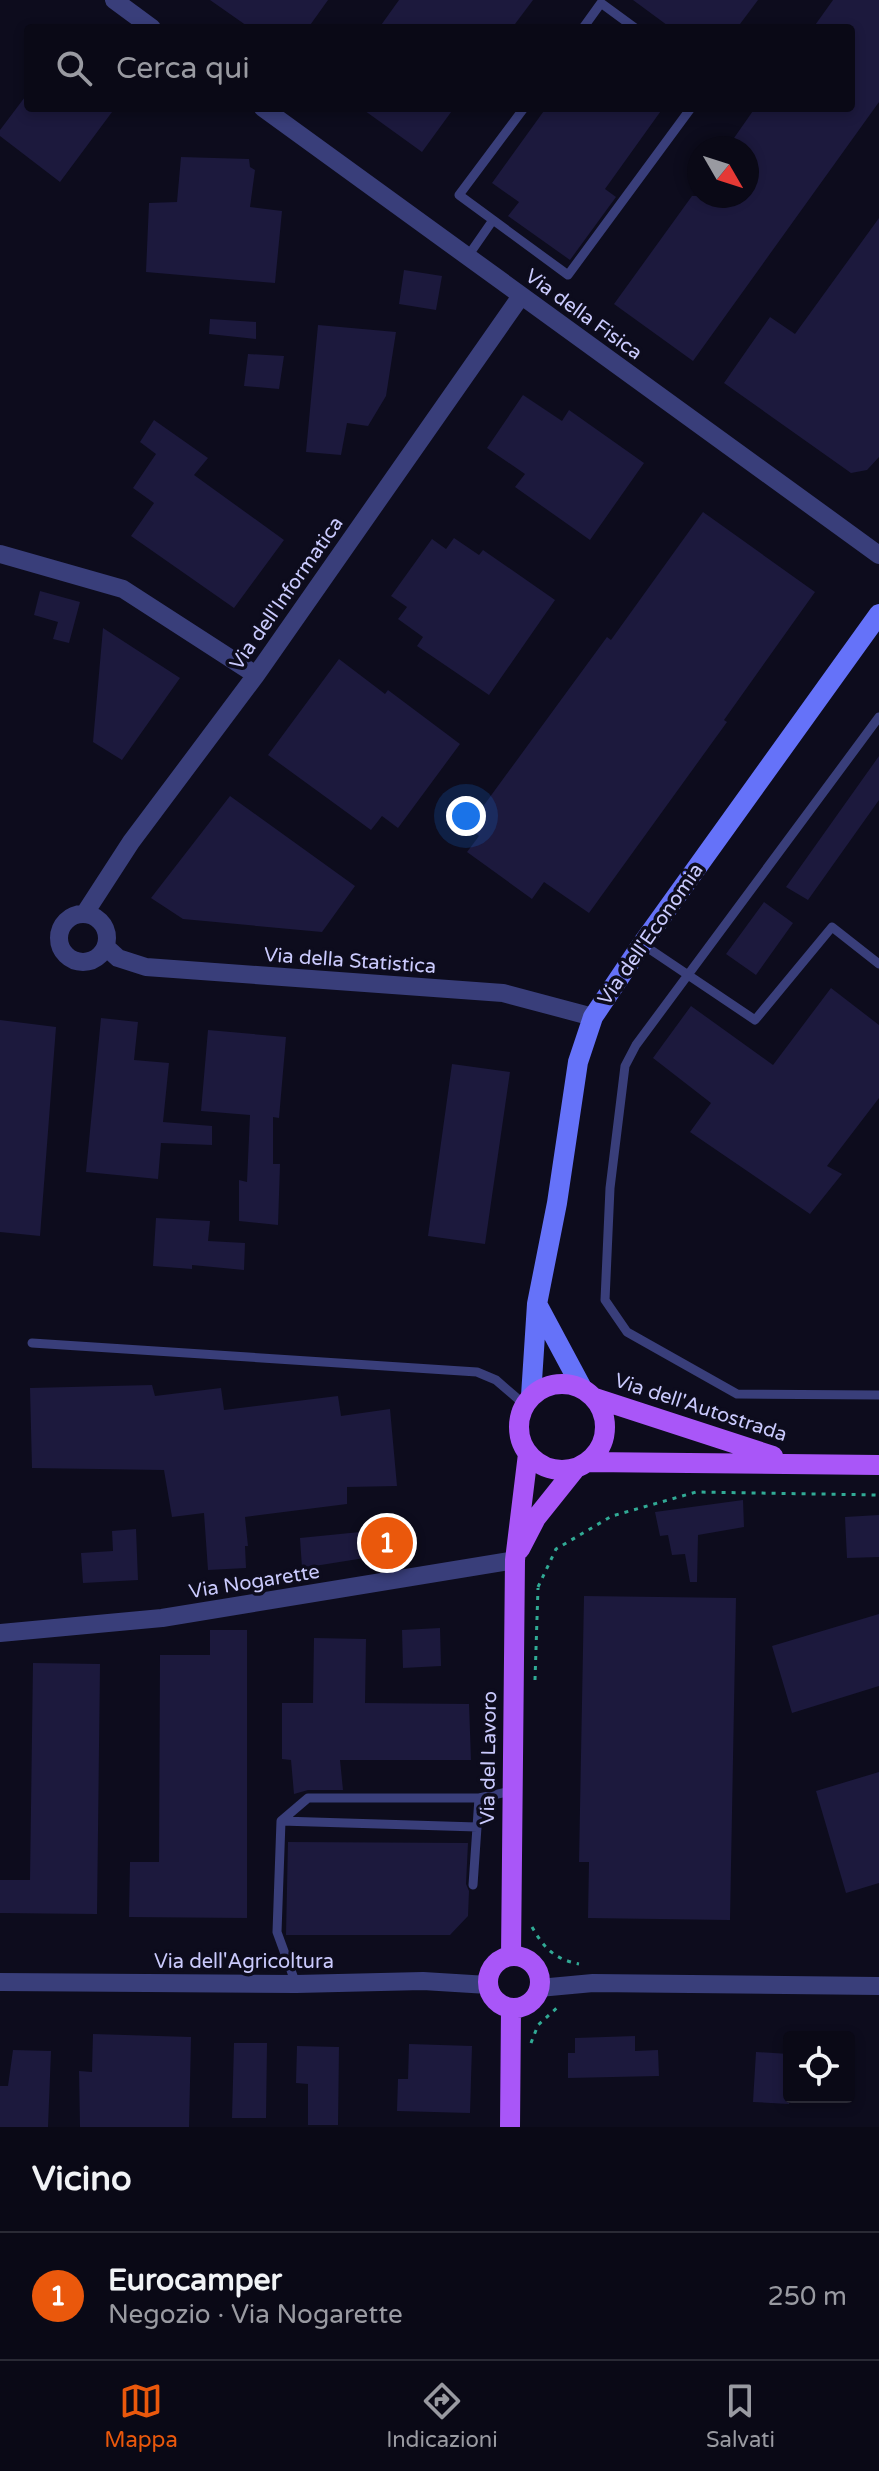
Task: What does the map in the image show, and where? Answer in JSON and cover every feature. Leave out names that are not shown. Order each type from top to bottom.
[{"type":"main road","name":"Via dell'Economia","points":[[528,1401],[537,1304],[557,1203],[578,1062],[593,1017],[642,944],[875,627]]},
{"type":"main road","points":[[537,1304],[588,1393]]},
{"type":"main road","name":"Via dell'Autostrada","points":[[528,1401],[542,1388],[555,1384],[792,1462]]},
{"type":"main road","name":"Via dell'Autostrada","points":[[582,1465],[598,1452],[605,1439],[603,1410],[588,1393]]},
{"type":"main road","points":[[528,1401],[520,1417],[519,1430],[528,1454]]},
{"type":"main road","name":"Via dell'Autostrada","points":[[528,1454],[550,1469],[563,1471],[582,1465],[792,1462],[879,1465]]},
{"type":"main road","name":"Via del Lavoro","points":[[511,1956],[514,1586],[528,1454]]},
{"type":"main road","name":"Via del Lavoro","points":[[515,1560],[536,1518],[582,1465]]},
{"type":"main road","points":[[511,1956],[533,1965],[540,1979],[536,1994],[526,2005],[511,2008],[498,2003],[488,1985],[491,1969],[503,1958],[511,1956]]},
{"type":"main road","points":[[510,2127],[511,2008]]},
{"type":"street","points":[[114,0],[147,24]]},
{"type":"street","name":"Via della Fisica","points":[[269,112],[879,555]]},
{"type":"street","name":"Via dell'Informatica","points":[[85,913],[131,842],[256,675],[521,296]]},
{"type":"street","points":[[0,554],[123,589],[256,675]]},
{"type":"street","points":[[85,913],[99,919],[104,925],[108,940],[106,947],[96,959],[82,962],[67,957],[59,944],[60,929],[70,917],[85,913]]},
{"type":"street","name":"Via della Statistica","points":[[106,947],[118,958],[146,967],[503,993],[593,1017]]},
{"type":"street","name":"Via Nogarette","points":[[0,1633],[162,1618],[515,1560]]},
{"type":"street","name":"Via dell'Agricoltura","points":[[0,1982],[296,1984],[423,1981],[488,1985]]},
{"type":"street","points":[[539,1988],[593,1983],[879,1986]]},
{"type":"lane","points":[[586,24],[601,3],[630,24]]},
{"type":"lane","points":[[521,112],[459,195],[568,275],[688,112]]},
{"type":"lane","points":[[468,256],[493,220]]},
{"type":"lane","points":[[879,717],[636,1045],[625,1066],[610,1188],[605,1300],[627,1332],[737,1394],[879,1395]]},
{"type":"lane","points":[[642,944],[755,1020],[832,927],[879,964]]},
{"type":"lane","points":[[32,1343],[477,1372],[496,1380],[528,1401]]},
{"type":"lane","points":[[296,1984],[277,1932],[281,1821],[308,1798],[479,1798],[512,1791]]},
{"type":"lane","points":[[473,1885],[479,1798]]},
{"type":"lane","points":[[281,1821],[477,1827]]},
{"type":"path","points":[[535,1683],[538,1588],[556,1549],[612,1516],[696,1492],[879,1495]]},
{"type":"path","points":[[514,1586],[538,1588]]},
{"type":"path","points":[[529,1923],[545,1949],[561,1960],[593,1968],[593,1983]]},
{"type":"path","points":[[530,2045],[538,2025],[561,2004]]},
{"type":"building","points":[[210,0],[328,0],[311,24],[244,24]]},
{"type":"building","points":[[399,0],[533,0],[515,24],[382,24]]},
{"type":"building","points":[[633,0],[758,0],[740,24],[666,24]]},
{"type":"building","points":[[833,0],[879,0],[879,102],[693,361],[614,304],[687,203],[687,208],[759,208],[759,136],[735,136],[752,112],[855,112],[855,24],[816,24]]},
{"type":"building","points":[[24,98],[24,112],[112,112],[60,182],[0,136],[0,130]]},
{"type":"building","points":[[367,112],[451,112],[422,152]]},
{"type":"building","points":[[543,112],[660,112],[605,189],[616,197],[570,260],[508,216],[519,202],[492,183]]},
{"type":"building","points":[[181,157],[249,159],[250,167],[255,170],[250,207],[282,211],[275,283],[146,272],[149,203],[177,202]]},
{"type":"building","points":[[879,218],[879,457],[867,470],[851,473],[724,383],[770,317],[795,334]]},
{"type":"building","points":[[404,270],[442,276],[436,310],[399,304]]},
{"type":"building","points":[[210,319],[256,322],[256,339],[209,334]]},
{"type":"building","points":[[318,325],[396,332],[386,396],[368,426],[347,423],[341,455],[306,452]]},
{"type":"building","points":[[248,354],[284,356],[279,389],[244,386]]},
{"type":"building","points":[[523,395],[562,421],[569,410],[644,463],[590,540],[515,487],[525,474],[487,448]]},
{"type":"building","points":[[154,420],[208,458],[194,475],[284,540],[234,608],[131,536],[154,503],[133,488],[156,454],[140,442]]},
{"type":"building","points":[[703,512],[815,592],[724,720],[727,722],[589,913],[544,882],[532,899],[467,852],[479,836],[468,827],[607,637],[611,640]]},
{"type":"building","points":[[454,538],[479,555],[483,550],[555,600],[489,695],[417,646],[423,637],[398,619],[407,607],[391,596],[432,539],[446,549]]},
{"type":"building","points":[[40,591],[80,602],[69,643],[53,639],[58,622],[34,615]]},
{"type":"building","points":[[103,628],[180,678],[122,760],[93,742]]},
{"type":"building","points":[[339,659],[385,694],[388,690],[460,744],[398,828],[382,816],[371,830],[268,755]]},
{"type":"building","points":[[879,756],[879,800],[808,900],[786,887]]},
{"type":"building","points":[[230,796],[355,886],[322,932],[183,919],[151,898]]},
{"type":"building","points":[[764,902],[793,923],[756,975],[726,954]]},
{"type":"building","points":[[831,988],[879,1025],[879,1098],[827,1166],[842,1174],[810,1214],[690,1132],[711,1103],[653,1058],[691,1006],[773,1065]]},
{"type":"building","points":[[101,1018],[138,1022],[134,1060],[169,1063],[163,1122],[212,1126],[212,1145],[161,1143],[158,1179],[86,1172]]},
{"type":"building","points":[[0,1020],[56,1027],[40,1236],[0,1232]]},
{"type":"building","points":[[208,1030],[286,1037],[279,1118],[273,1117],[273,1164],[280,1164],[278,1225],[239,1221],[239,1180],[247,1182],[250,1115],[201,1111]]},
{"type":"building","points":[[452,1064],[510,1072],[485,1244],[428,1236]]},
{"type":"building","points":[[156,1218],[210,1221],[208,1241],[245,1243],[244,1270],[192,1265],[192,1269],[153,1266]]},
{"type":"building","points":[[152,1385],[155,1396],[221,1388],[224,1410],[338,1396],[341,1416],[390,1409],[397,1486],[347,1487],[347,1504],[245,1517],[248,1546],[245,1546],[246,1568],[208,1570],[204,1513],[172,1517],[164,1470],[32,1468],[30,1388]]},
{"type":"building","points":[[743,1500],[744,1527],[698,1535],[697,1582],[690,1582],[685,1554],[672,1555],[668,1535],[660,1536],[655,1512]]},
{"type":"building","points":[[879,1515],[879,1557],[847,1558],[845,1517]]},
{"type":"building","points":[[400,1528],[402,1552],[302,1568],[300,1538]]},
{"type":"building","points":[[136,1529],[138,1580],[83,1583],[81,1553],[113,1551],[112,1531]]},
{"type":"building","points":[[584,1596],[736,1598],[730,1920],[588,1918],[589,1862],[579,1862]]},
{"type":"building","points":[[879,1614],[879,1686],[792,1713],[772,1646]]},
{"type":"building","points":[[440,1628],[441,1666],[403,1668],[402,1630]]},
{"type":"building","points":[[210,1630],[247,1630],[247,1918],[129,1917],[130,1862],[159,1862],[160,1655],[210,1655]]},
{"type":"building","points":[[314,1638],[366,1639],[365,1703],[469,1704],[471,1760],[340,1760],[343,1790],[308,1790],[294,1794],[291,1760],[282,1759],[282,1703],[313,1703]]},
{"type":"building","points":[[33,1663],[100,1664],[97,1914],[0,1913],[0,1880],[30,1880]]},
{"type":"building","points":[[879,1772],[879,1883],[846,1893],[816,1791]]},
{"type":"building","points":[[288,1842],[468,1843],[468,1916],[450,1935],[286,1935]]},
{"type":"building","points":[[93,2034],[191,2037],[189,2127],[80,2127],[79,2071],[92,2072]]},
{"type":"building","points":[[635,2036],[635,2051],[658,2050],[659,2076],[568,2078],[568,2053],[575,2053],[575,2038]]},
{"type":"building","points":[[234,2043],[267,2043],[266,2118],[232,2118]]},
{"type":"building","points":[[409,2044],[472,2046],[470,2113],[397,2111],[398,2079],[408,2079]]},
{"type":"building","points":[[297,2046],[339,2047],[338,2125],[308,2125],[308,2084],[296,2083]]},
{"type":"building","points":[[13,2050],[51,2051],[48,2127],[0,2127],[0,2086],[8,2086]]},
{"type":"building","points":[[756,2052],[783,2054],[783,2103],[789,2104],[753,2102]]},
{"type":"place","name":"Eurocamper","points":[[387,1543]]}]
